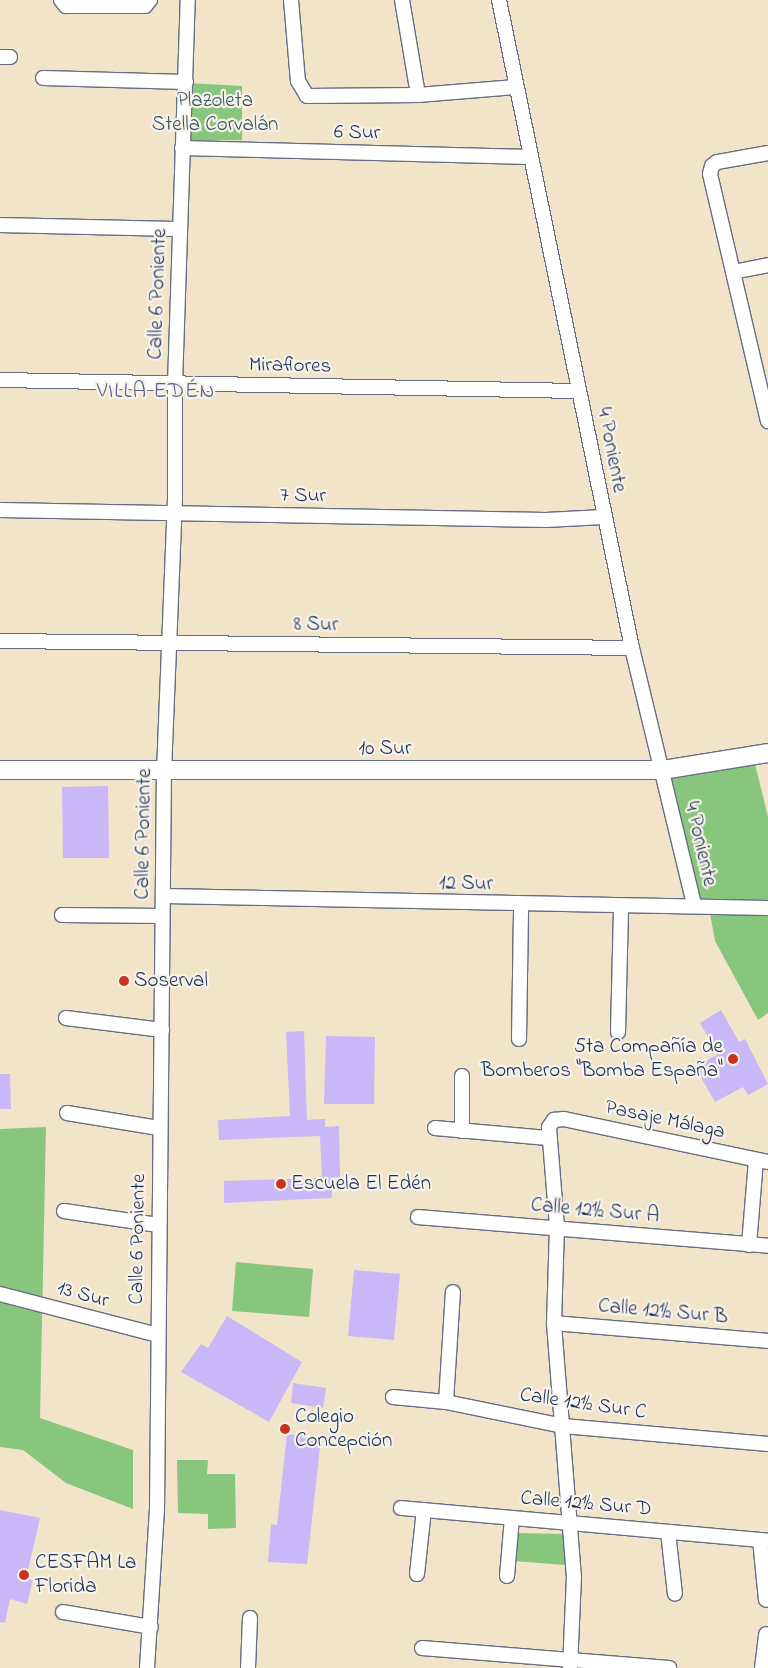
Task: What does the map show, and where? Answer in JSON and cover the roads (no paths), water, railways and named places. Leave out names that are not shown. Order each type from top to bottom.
[{"type":"street","points":[[61,0],[66,6],[145,6],[150,0]]},
{"type":"street","name":"Calle 6 Poniente","points":[[147,1668],[157,1510],[158,1225],[162,916],[164,896],[164,772],[174,514],[175,384],[188,0]]},
{"type":"street","points":[[291,0],[302,90],[307,96],[418,95],[516,87]]},
{"type":"street","points":[[402,0],[418,95]]},
{"type":"street","name":"4 Poniente","points":[[500,0],[530,157],[632,648],[663,770],[694,905]]},
{"type":"street","points":[[43,78],[186,82]]},
{"type":"street","name":"6 Sur","points":[[182,148],[530,157]]},
{"type":"street","points":[[768,153],[717,162],[712,166],[710,174],[733,272],[762,374],[768,421]]},
{"type":"street","points":[[0,225],[180,229]]},
{"type":"street","points":[[733,272],[768,265]]},
{"type":"street","name":"Miraflores","points":[[0,380],[579,391]]},
{"type":"street","name":"7 Sur","points":[[0,510],[546,520],[604,516]]},
{"type":"street","name":"8 Sur","points":[[0,642],[632,648]]},
{"type":"street","name":"10 Sur","points":[[0,770],[164,772],[663,770],[768,753]]},
{"type":"street","name":"12 Sur","points":[[164,896],[621,907],[694,905],[768,908]]},
{"type":"street","points":[[519,1039],[521,905]]},
{"type":"street","points":[[618,1032],[621,907]]},
{"type":"street","points":[[62,915],[162,916]]},
{"type":"street","points":[[66,1018],[162,1030]]},
{"type":"street","points":[[462,1076],[462,1131]]},
{"type":"street","points":[[67,1114],[159,1128]]},
{"type":"street","name":"Pasaje Málaga","points":[[548,1138],[549,1127],[554,1120],[564,1119],[762,1161]]},
{"type":"street","points":[[435,1128],[548,1138],[557,1227],[554,1323],[571,1523],[574,1594],[571,1664]]},
{"type":"street","points":[[749,1245],[762,1161]]},
{"type":"street","points":[[64,1211],[158,1225]]},
{"type":"street","name":"Calle 12½ Sur A","points":[[418,1217],[557,1227],[768,1246]]},
{"type":"street","points":[[446,1402],[453,1292]]},
{"type":"street","name":"13 Sur","points":[[0,1294],[157,1335]]},
{"type":"street","name":"Calle 12½ Sur B","points":[[554,1323],[768,1341]]},
{"type":"street","name":"Calle 12½ Sur C","points":[[394,1397],[446,1402],[562,1426],[768,1444]]},
{"type":"street","name":"Calle 12½ Sur D","points":[[401,1508],[764,1540]]},
{"type":"street","points":[[417,1574],[424,1510]]},
{"type":"street","points":[[507,1576],[512,1518]]},
{"type":"street","points":[[668,1532],[675,1594]]},
{"type":"street","points":[[764,1540],[766,1600]]},
{"type":"street","points":[[63,1612],[151,1627]]},
{"type":"street","points":[[248,1668],[250,1618]]},
{"type":"street","points":[[762,1668],[766,1634]]},
{"type":"street","points":[[422,1648],[571,1664],[669,1668]]},
{"type":"place","name":"Soserval","points":[[124,981]]},
{"type":"place","name":"5ta Compañía de Bomberos \"Bomba España\"","points":[[733,1059]]},
{"type":"place","name":"Escuela El Edén","points":[[281,1184]]},
{"type":"place","name":"Colegio Concepción","points":[[285,1429]]},
{"type":"place","name":"CESFAM La Florida","points":[[24,1575]]},
{"type":"district","name":"VILLA EDÉN","points":[[156,393]]},
{"type":"park label","name":"Plazoleta Stella Corvalán","points":[[215,113]]}]
